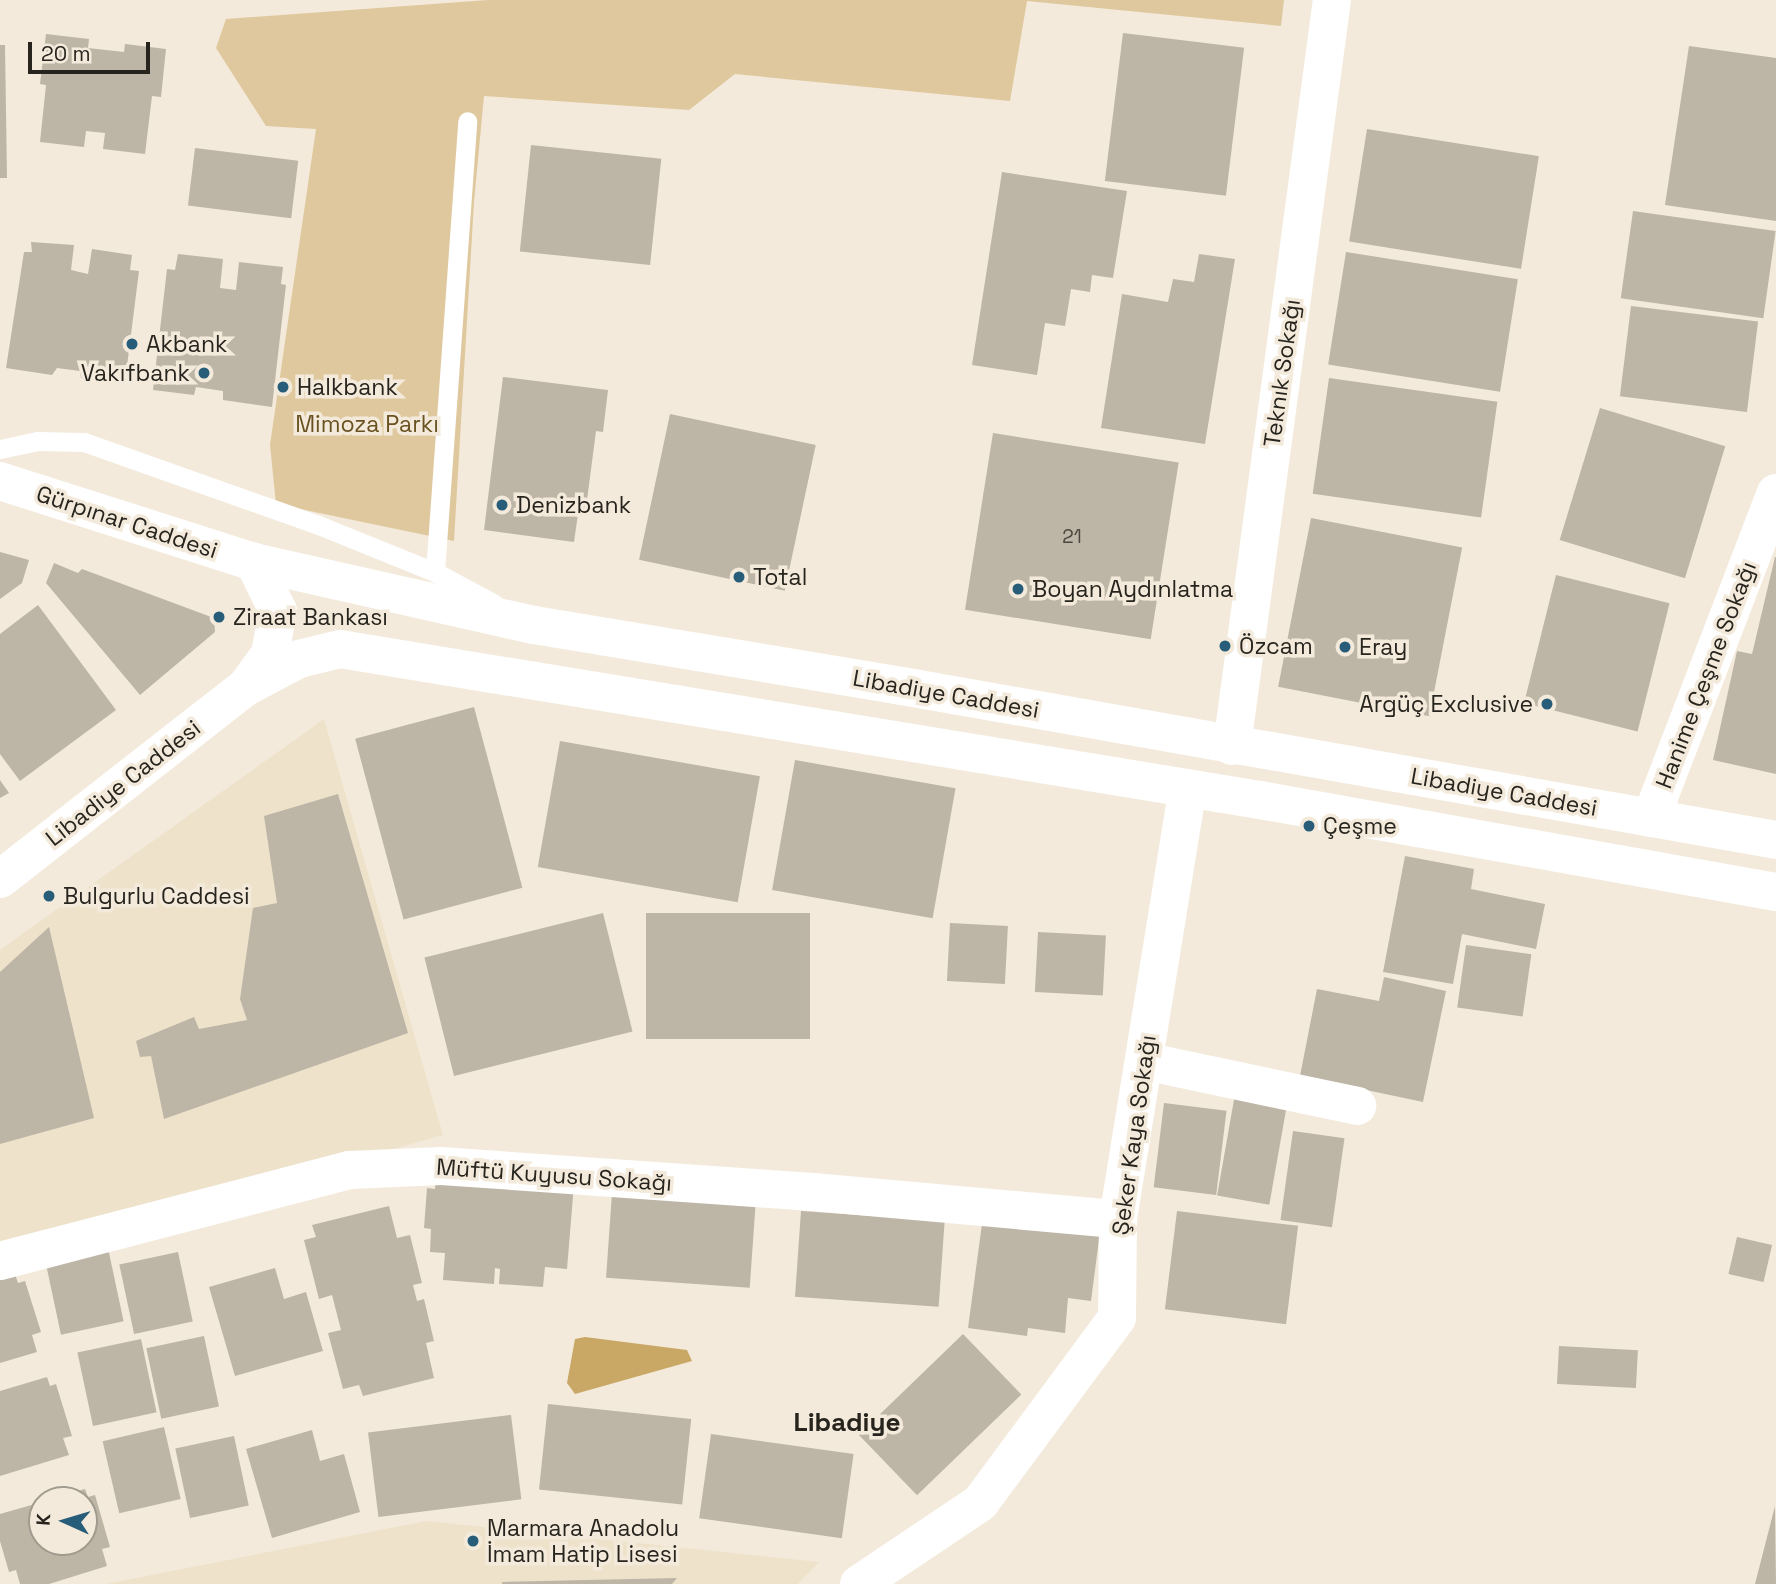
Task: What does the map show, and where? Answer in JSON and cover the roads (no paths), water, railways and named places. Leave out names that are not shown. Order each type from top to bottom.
[{"type":"main road","name":"Teknık Sokağı","points":[[1232,746],[1332,0]]},
{"type":"main road","name":"Gürpınar Caddesi","points":[[0,481],[254,562]]},
{"type":"main road","name":"Hanime Çeşme Sokağı","points":[[1651,818],[1776,493]]},
{"type":"main road","name":"Libadiye Caddesi","points":[[254,562],[534,625],[902,686],[1776,840]]},
{"type":"main road","name":"Libadiye Caddesi","points":[[246,687],[270,654],[278,611],[254,562]]},
{"type":"main road","name":"Libadiye Caddesi","points":[[0,879],[246,687],[299,659],[340,649],[1188,789],[1776,892]]},
{"type":"main road","name":"Şeker Kaya Sokağı","points":[[859,1584],[980,1503],[1117,1318],[1118,1219],[1188,789]]},
{"type":"main road","points":[[1144,1061],[1357,1106]]},
{"type":"main road","name":"Müftü Kuyusu Sokağı","points":[[0,1261],[350,1170],[441,1166],[827,1193],[1118,1219]]},
{"type":"lane","points":[[435,572],[467,121]]},
{"type":"lane","points":[[0,449],[38,442],[84,442],[316,524],[435,572],[534,625]]},
{"type":"place","name":"Akbank","points":[[132,344]]},
{"type":"place","name":"Vakıfbank","points":[[204,373]]},
{"type":"place","name":"Halkbank","points":[[283,387]]},
{"type":"place","name":"Denizbank","points":[[502,505]]},
{"type":"place","name":"Total","points":[[739,577]]},
{"type":"place","name":"Boyan Aydınlatma","points":[[1018,589]]},
{"type":"place","name":"Ziraat Bankası","points":[[219,617]]},
{"type":"place","name":"Özcam","points":[[1225,646]]},
{"type":"place","name":"Eray","points":[[1345,647]]},
{"type":"place","name":"Argüç Exclusive","points":[[1547,704]]},
{"type":"place","name":"Çeşme","points":[[1309,826]]},
{"type":"place","name":"Bulgurlu Caddesi","points":[[49,896]]},
{"type":"place","name":"Marmara Anadolu İmam Hatip Lisesi","points":[[473,1541]]},
{"type":"district","name":"Libadiye","points":[[847,1423]]},
{"type":"park label","name":"Mimoza Parkı","points":[[367,424]]}]
